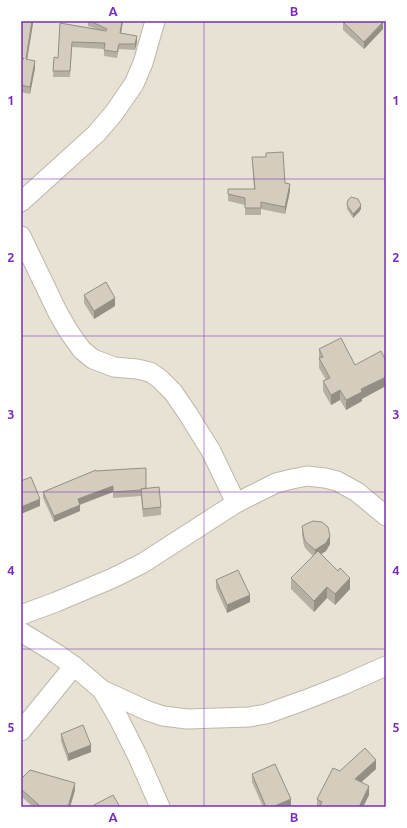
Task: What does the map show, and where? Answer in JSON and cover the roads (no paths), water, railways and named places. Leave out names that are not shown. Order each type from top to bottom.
[{"type":"street","points":[[21,202],[96,134],[114,113],[134,84],[143,63],[154,21]]},
{"type":"street","points":[[21,236],[58,312],[69,332],[82,350],[93,359],[114,367],[150,372],[160,379],[173,392],[188,414],[210,451],[236,503]]},
{"type":"street","points":[[21,615],[56,602],[143,563],[236,503],[276,483],[307,476],[337,481],[357,492],[386,516]]},
{"type":"street","points":[[21,632],[74,666],[102,690],[148,711],[163,716],[187,719],[248,717],[266,714],[343,685],[386,666]]},
{"type":"street","points":[[21,731],[74,666]]},
{"type":"street","points":[[102,690],[135,751],[160,807]]}]
